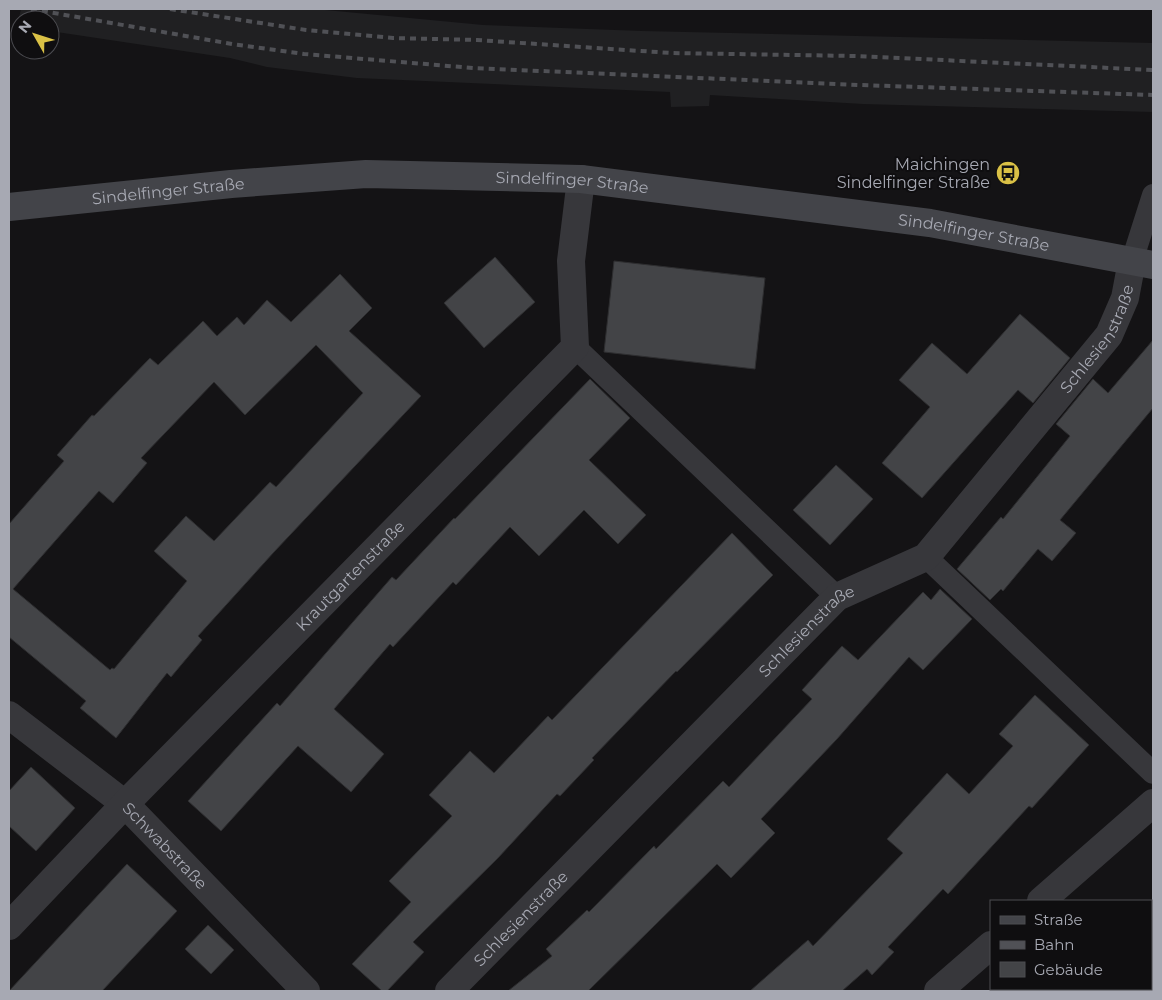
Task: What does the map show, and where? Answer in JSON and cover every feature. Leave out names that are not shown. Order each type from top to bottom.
[{"type":"main road","name":"Sindelfinger Straße","points":[[9,207],[231,184],[366,174],[581,179],[930,223],[1143,263]]},
{"type":"street","points":[[575,347],[572,261],[581,179]]},
{"type":"street","name":"Schlesienstraße","points":[[449,991],[837,597],[926,557],[1109,336],[1125,298],[1143,263]]},
{"type":"street","name":"Krautgartenstraße","points":[[9,926],[124,804],[575,347]]},
{"type":"street","name":"Schwabstraße","points":[[9,715],[124,804],[306,991]]},
{"type":"street","points":[[1042,900],[1153,803]]},
{"type":"street","points":[[938,991],[990,947]]},
{"type":"lane","points":[[1143,263],[1153,195]]},
{"type":"lane","points":[[575,347],[837,597]]},
{"type":"lane","points":[[926,557],[1153,773]]},
{"type":"shaded area","points":[[315,9],[483,25],[642,31],[1153,43],[1153,112],[863,104],[710,95],[709,106],[671,107],[670,92],[357,78],[267,67],[230,58],[60,32],[60,10],[21,10]]},
{"type":"building","points":[[495,257],[535,302],[484,348],[444,303]]},
{"type":"building","points":[[614,261],[765,278],[755,369],[604,352]]},
{"type":"building","points":[[340,274],[372,308],[349,331],[421,396],[274,552],[198,636],[202,640],[171,677],[167,673],[116,738],[80,708],[86,701],[9,637],[9,524],[64,461],[57,455],[92,415],[94,416],[150,358],[158,365],[203,321],[217,336],[237,317],[244,325],[267,300],[291,322]],"holes":[[[316,345],[363,393],[276,487],[270,482],[214,541],[186,516],[154,551],[187,581],[114,669],[110,670],[13,589],[99,491],[113,503],[147,463],[141,458],[214,382],[245,415]]]},
{"type":"building","points":[[1020,314],[1070,358],[1033,403],[1018,390],[922,498],[882,463],[930,407],[899,380],[932,343],[967,374]]},
{"type":"building","points":[[1153,340],[1153,408],[1060,520],[1076,533],[1052,561],[1038,549],[1003,591],[1001,589],[990,600],[957,569],[1001,517],[1003,519],[1070,436],[1056,424],[1093,379],[1108,393]]},
{"type":"building","points":[[590,379],[630,418],[589,460],[646,515],[618,544],[584,510],[539,556],[510,527],[456,585],[453,582],[393,647],[390,644],[334,709],[384,754],[351,792],[298,746],[221,831],[188,801],[277,703],[280,706],[392,577],[396,580]]},
{"type":"building","points":[[836,465],[873,499],[830,545],[793,510]]},
{"type":"building","points":[[732,533],[773,575],[592,758],[594,760],[560,796],[557,794],[498,858],[413,942],[424,952],[387,991],[382,991],[352,964],[411,902],[389,881],[452,816],[429,795],[470,751],[494,773],[548,716],[552,720]]},
{"type":"building","points":[[940,589],[972,619],[923,670],[909,657],[837,739],[761,819],[775,833],[731,878],[717,864],[588,991],[508,991],[552,956],[546,949],[587,910],[589,912],[654,846],[656,849],[723,781],[729,787],[812,699],[802,690],[842,646],[858,660],[923,592],[931,600]]},
{"type":"building","points":[[1035,695],[1089,745],[1032,808],[1029,806],[948,894],[943,889],[888,947],[894,952],[872,975],[867,969],[842,991],[750,991],[808,940],[813,946],[903,853],[887,839],[947,773],[969,794],[1013,746],[999,734]]},
{"type":"building","points":[[31,767],[75,808],[36,851],[9,826],[9,791]]},
{"type":"building","points":[[127,864],[177,911],[102,991],[9,991]]},
{"type":"building","points":[[208,925],[234,950],[211,974],[185,949]]},
{"type":"railway","points":[[31,9],[232,44],[304,54],[473,68],[859,85],[1153,95]]},
{"type":"railway","points":[[170,9],[306,30],[393,38],[477,40],[671,53],[856,56],[1153,70]]},
{"type":"place","name":"Maichingen Sindelfinger Straße","points":[[1008,173]]}]
